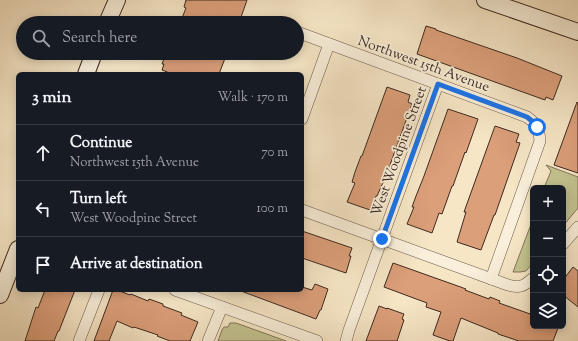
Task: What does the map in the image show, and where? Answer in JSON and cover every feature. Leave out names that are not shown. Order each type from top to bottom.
[{"type":"main road","points":[[110,16],[117,0]]},
{"type":"main road","points":[[485,0],[578,32]]},
{"type":"main road","points":[[87,72],[91,60]]},
{"type":"main road","points":[[0,295],[16,254]]},
{"type":"street","name":"Northwest 15th Avenue","points":[[304,35],[527,117],[537,127],[540,141],[491,279]]},
{"type":"street","points":[[304,113],[329,44]]},
{"type":"street","name":"West Woodpine Street","points":[[346,341],[438,84]]},
{"type":"street","points":[[304,211],[508,285],[515,287],[522,286],[530,280]]},
{"type":"street","points":[[566,241],[578,227]]},
{"type":"street","points":[[79,341],[98,292]]},
{"type":"street","points":[[181,292],[317,341]]},
{"type":"street","points":[[208,341],[222,307]]},
{"type":"green space","points":[[546,165],[578,177],[578,208],[566,222],[566,185],[545,185],[551,171]]},
{"type":"green space","points":[[530,227],[530,266],[526,271],[513,272]]},
{"type":"green space","points":[[230,323],[236,323],[286,341],[218,341],[224,327],[228,327]]},
{"type":"building","points":[[186,0],[247,0],[241,16],[183,16],[186,8],[184,7]]},
{"type":"building","points":[[426,26],[517,58],[562,76],[553,100],[546,97],[545,100],[417,54]]},
{"type":"building","points":[[163,60],[224,60],[220,72],[167,72],[162,70],[164,64],[162,64]]},
{"type":"building","points":[[387,87],[410,95],[408,102],[412,104],[386,176],[370,210],[347,202],[355,183],[352,182],[355,172]]},
{"type":"building","points":[[577,102],[578,103],[578,173],[554,165]]},
{"type":"building","points":[[448,109],[478,119],[442,214],[439,213],[432,233],[407,224]]},
{"type":"building","points":[[495,126],[519,134],[516,142],[520,143],[481,250],[457,242],[466,212],[464,212]]},
{"type":"building","points":[[304,232],[352,248],[346,273],[304,259]]},
{"type":"building","points":[[393,263],[466,289],[465,290],[489,299],[490,297],[500,301],[499,303],[530,314],[530,329],[558,329],[553,341],[519,341],[498,334],[461,318],[453,341],[450,341],[433,335],[441,312],[426,307],[427,303],[384,287]]},
{"type":"building","points":[[573,267],[578,271],[578,307],[566,297],[566,276]]},
{"type":"building","points":[[315,284],[328,289],[321,310],[316,319],[244,292],[304,292],[304,288],[312,290]]},
{"type":"building","points":[[44,292],[74,292],[54,341],[25,341],[36,307],[38,308]]},
{"type":"building","points":[[112,292],[131,294],[148,301],[149,299],[163,304],[163,306],[182,313],[181,315],[198,322],[190,341],[170,341],[157,336],[158,335],[134,327],[133,328],[117,321],[109,341],[94,341]]},
{"type":"building","points":[[379,306],[404,314],[402,319],[404,320],[397,341],[366,341]]},
{"type":"route","points":[[382,239],[438,84],[527,117],[537,127]]}]
